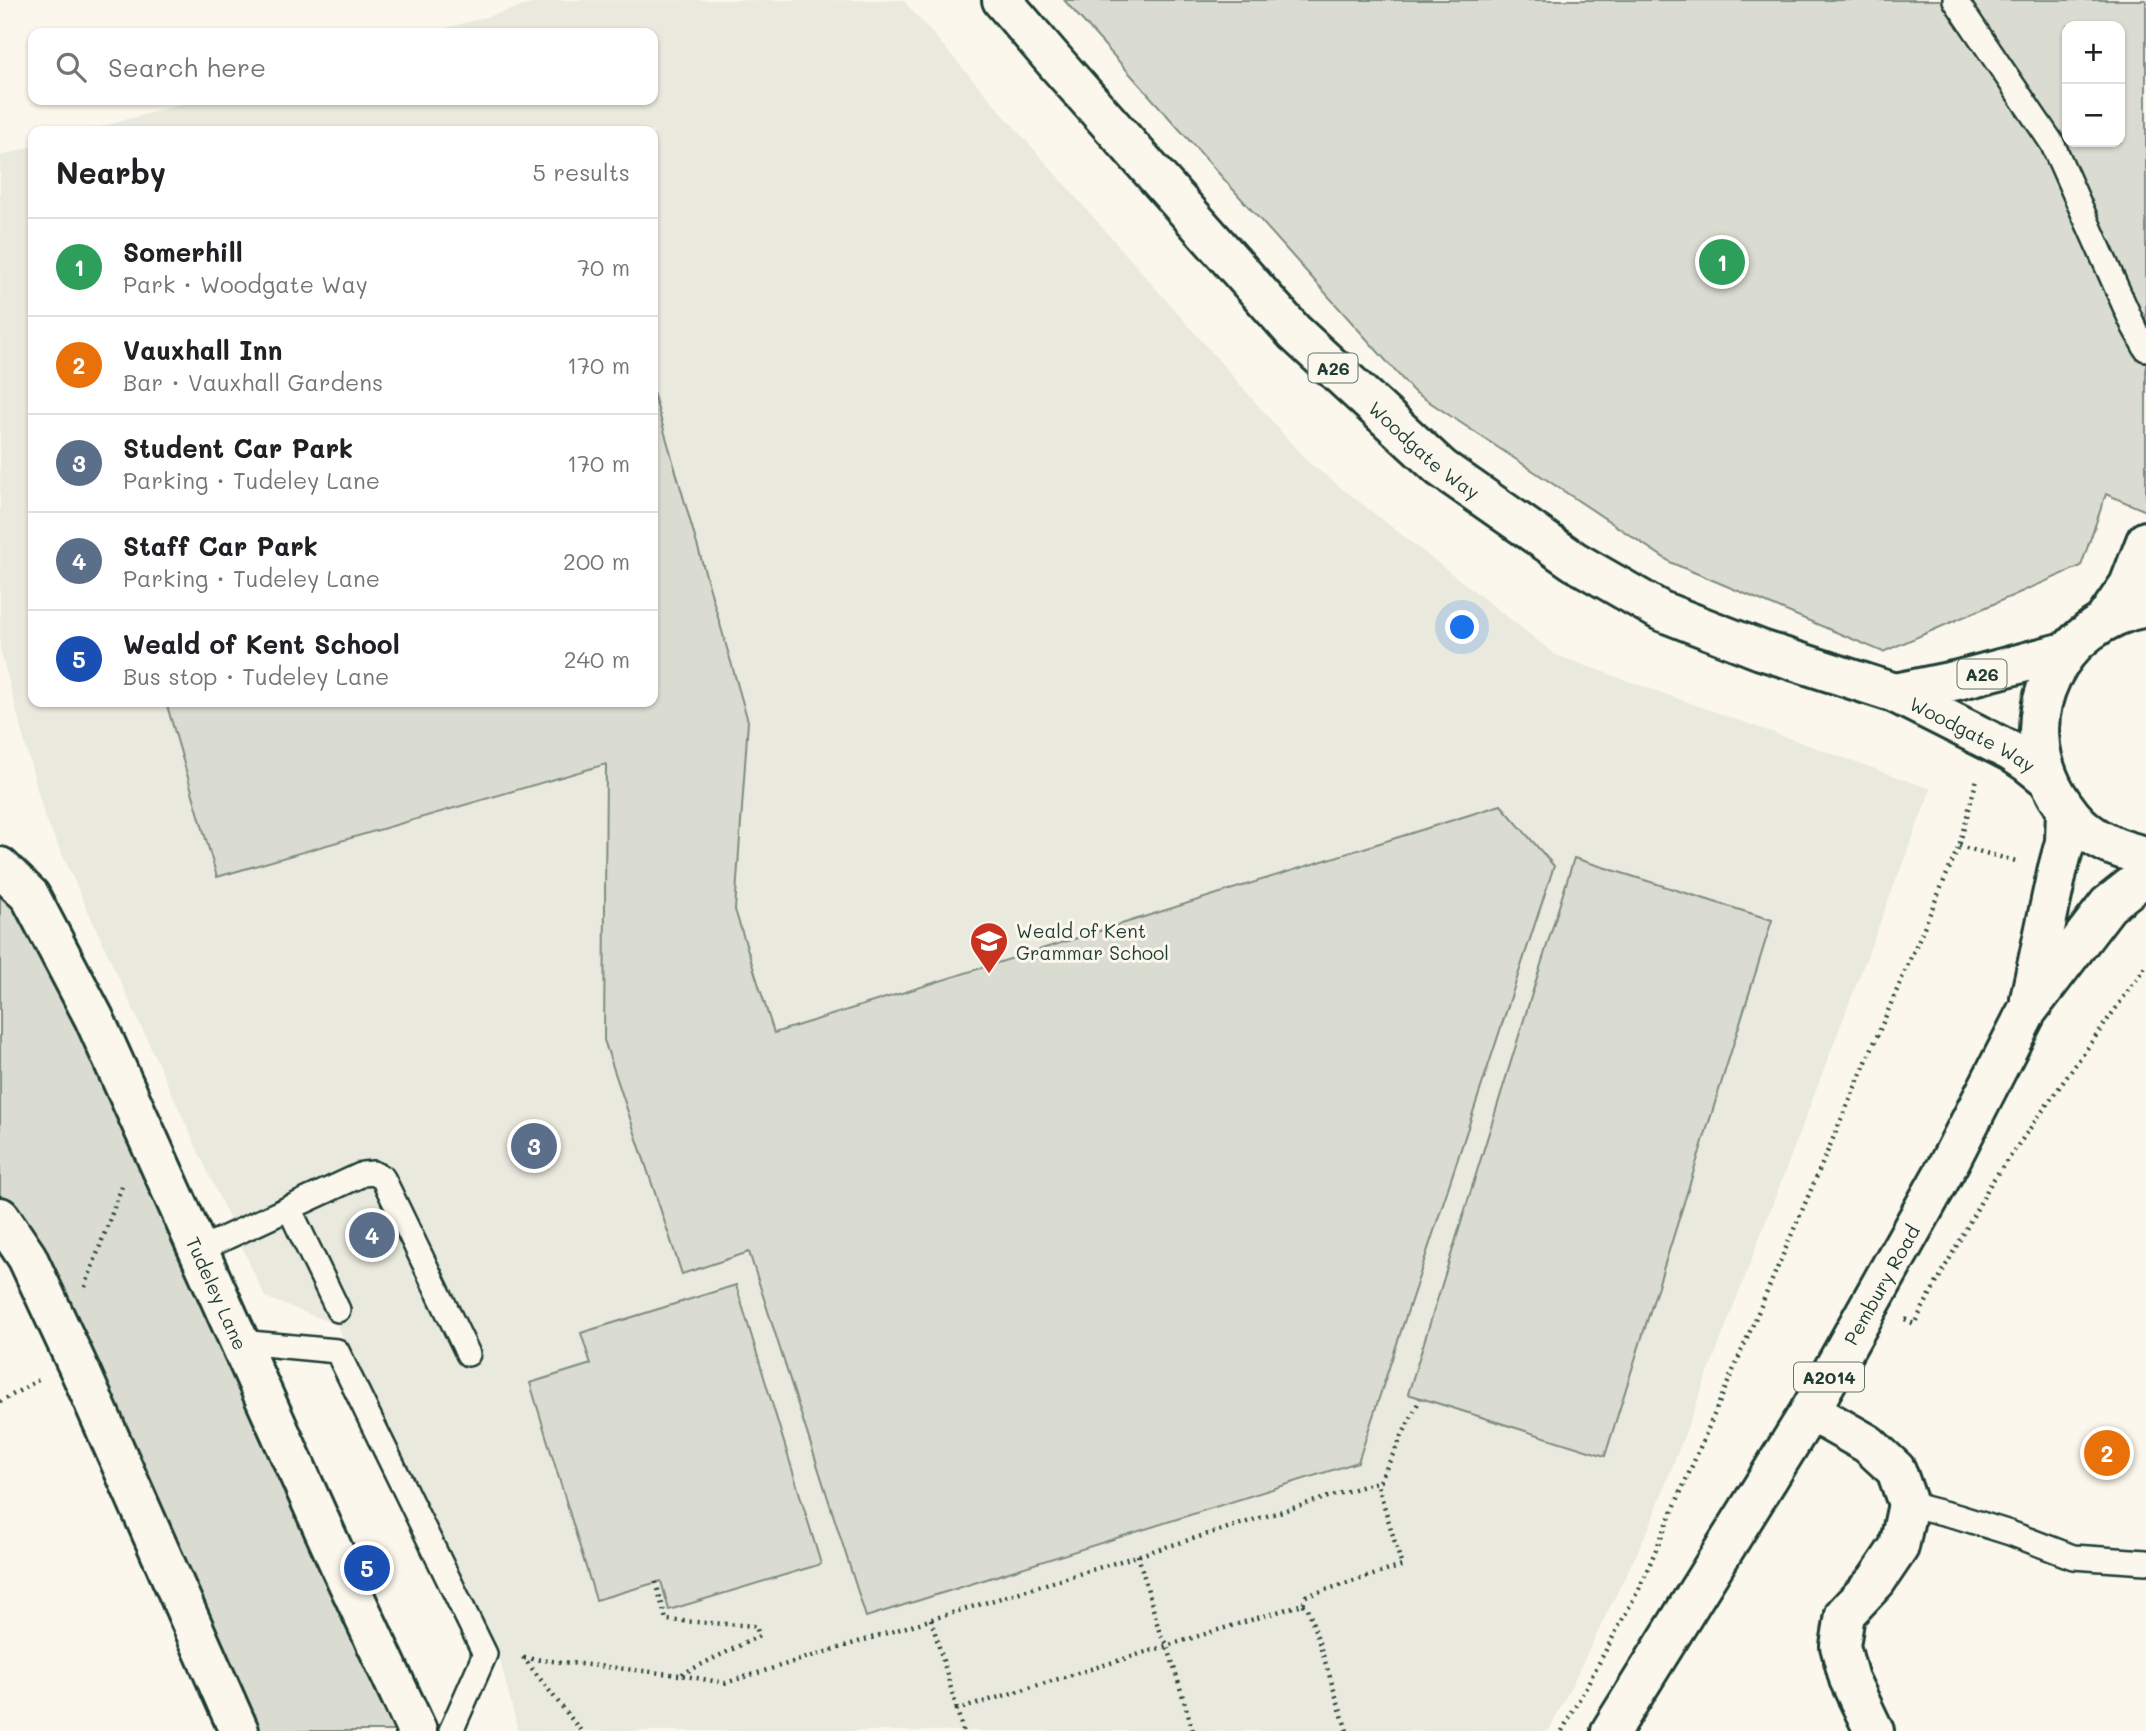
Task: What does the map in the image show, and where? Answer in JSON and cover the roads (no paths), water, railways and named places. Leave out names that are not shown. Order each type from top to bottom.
[{"type":"main road","name":"Woodgate Way","points":[[1002,0],[1294,332],[1441,468],[1574,561],[1661,611],[1761,650],[1895,693],[1990,742],[2028,763],[2088,832],[2115,848],[2146,856]]},
{"type":"main road","points":[[2104,621],[2129,585],[2146,541]]},
{"type":"main road","points":[[2057,794],[2039,746],[2040,712],[2050,679],[2068,651],[2082,636],[2104,621],[2129,610],[2146,607]]},
{"type":"main road","name":"Woodgate Way","points":[[1895,693],[1958,680],[2068,651]]},
{"type":"main road","name":"Pembury Road","points":[[2027,1012],[2065,842],[2057,794]]},
{"type":"main road","name":"Tudeley Lane","points":[[0,867],[30,896],[94,1018],[417,1731]]},
{"type":"main road","name":"Pembury Road","points":[[1611,1731],[1810,1410],[1948,1165],[2027,1012],[2108,905],[2146,875]]},
{"type":"main road","points":[[0,1217],[27,1257],[239,1731]]},
{"type":"main road","points":[[1810,1410],[1868,1444],[1896,1470],[1908,1504],[1899,1547],[1876,1581],[1845,1614],[1840,1646],[1849,1679],[1874,1731]]},
{"type":"lane","points":[[1955,0],[2052,143],[2133,327],[2146,349]]},
{"type":"lane","points":[[199,1250],[363,1174],[373,1173],[383,1178],[467,1354]]},
{"type":"lane","points":[[289,1208],[338,1310]]},
{"type":"lane","points":[[241,1342],[337,1351],[485,1654],[451,1731]]},
{"type":"lane","points":[[1908,1504],[1997,1529],[2073,1557],[2146,1562]]},
{"type":"place","name":"Somerhill","points":[[1722,262]]},
{"type":"place","name":"Weald of Kent Grammar School","points":[[989,975]]},
{"type":"place","name":"Student Car Park","points":[[534,1146]]},
{"type":"place","name":"Staff Car Park","points":[[372,1235]]},
{"type":"place","name":"Vauxhall Inn","points":[[2107,1453]]},
{"type":"place","name":"Weald of Kent School","points":[[367,1568]]}]
